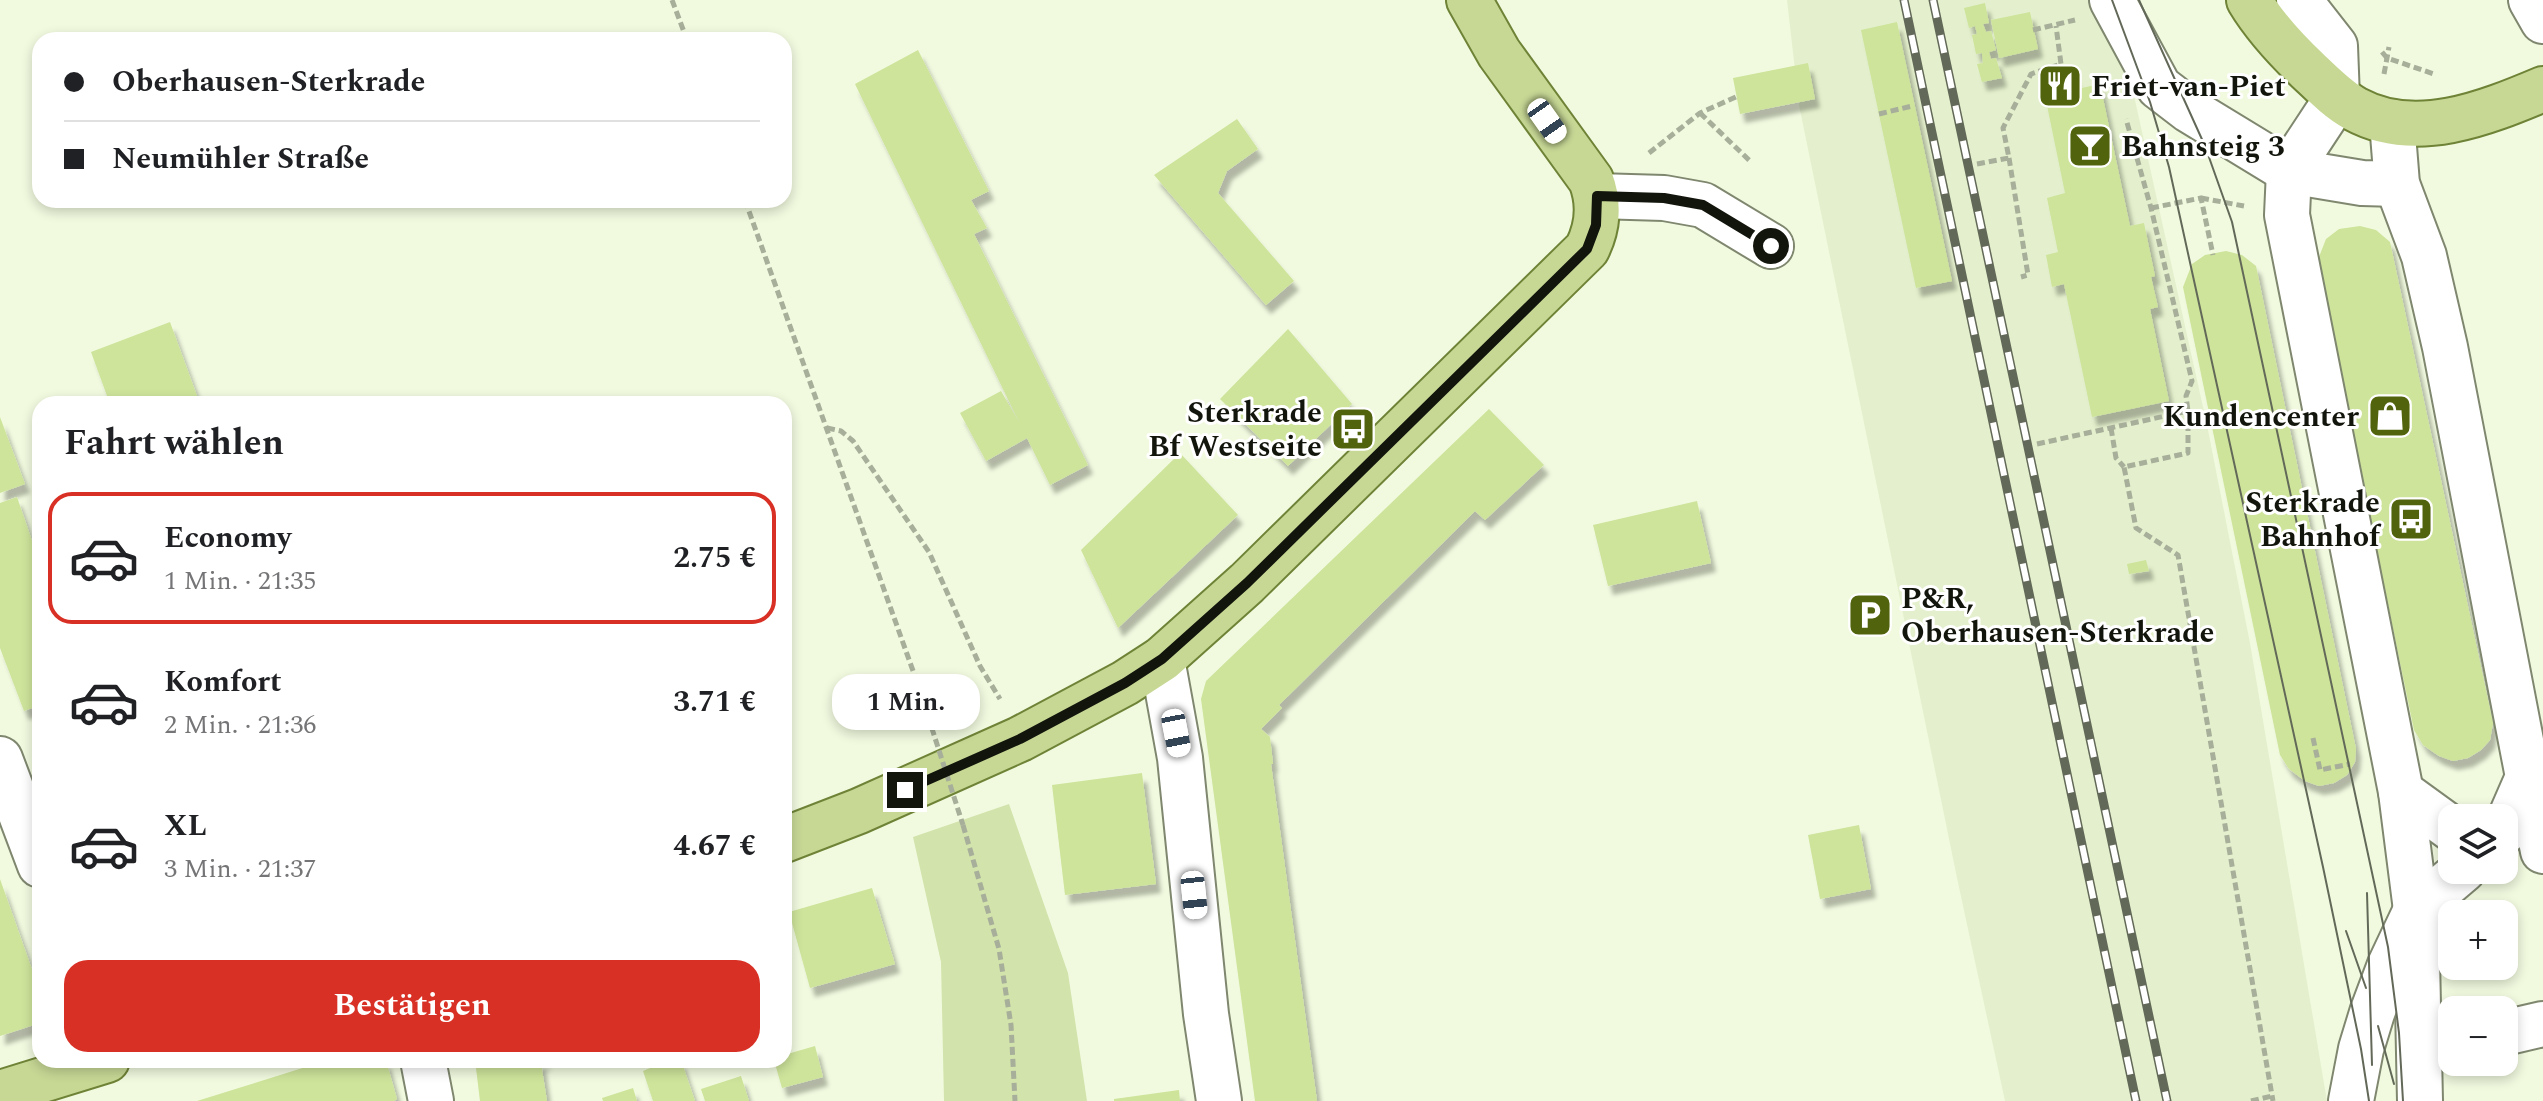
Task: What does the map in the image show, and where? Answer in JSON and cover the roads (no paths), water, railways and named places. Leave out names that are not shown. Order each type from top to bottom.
[{"type":"main road","points":[[792,837],[859,811],[1020,739],[1125,683],[1162,659],[1247,583],[1587,249],[1596,225],[1597,196],[1582,166],[1499,53],[1469,0]]},
{"type":"main road","points":[[2249,0],[2300,63],[2337,98],[2375,118],[2392,122],[2437,122],[2477,114],[2543,89]]},
{"type":"main road","points":[[0,1093],[81,1068]]},
{"type":"street","points":[[2112,0],[2159,87],[2189,110],[2289,171],[2362,183],[2397,184]]},
{"type":"street","points":[[2299,0],[2335,46],[2337,98],[2289,171],[2287,215],[2401,792],[2435,1050],[2420,1101]]},
{"type":"street","points":[[2531,0],[2543,21]]},
{"type":"street","points":[[2392,122],[2397,184],[2424,256],[2445,347],[2528,777],[2518,819]]},
{"type":"street","points":[[1597,196],[1664,198],[1703,205],[1771,246]]},
{"type":"street","points":[[1162,659],[1180,758],[1206,1014],[1219,1101]]},
{"type":"street","points":[[0,759],[32,844]]},
{"type":"street","points":[[2401,792],[2438,819]]},
{"type":"street","points":[[2351,1101],[2361,1049],[2390,965],[2416,910],[2447,884]]},
{"type":"street","points":[[2518,1030],[2543,1024]]},
{"type":"street","points":[[425,1068],[431,1101]]},
{"type":"tram line","points":[[2112,0],[2150,102],[2169,167],[2323,867],[2369,1101]]},
{"type":"tram line","points":[[2139,0],[2205,146],[2232,222],[2388,947],[2399,1033],[2403,1101]]},
{"type":"tram line","points":[[2367,893],[2372,1065]]},
{"type":"tram line","points":[[2346,931],[2366,988]]},
{"type":"tram line","points":[[2378,1026],[2394,1084]]},
{"type":"railway","points":[[1904,0],[2136,1101]]},
{"type":"railway","points":[[1933,0],[2167,1101]]},
{"type":"place","name":"Friet-van-Piet","points":[[2060,86]]},
{"type":"place","name":"Bahnsteig 3","points":[[2090,146]]},
{"type":"place","name":"Kundencenter","points":[[2390,416]]},
{"type":"place","name":"Sterkrade Bf Westseite","points":[[1353,429]]},
{"type":"place","name":"Sterkrade Bahnhof","points":[[2411,519]]},
{"type":"place","name":"P&R, Oberhausen-Sterkrade","points":[[1870,615]]}]
